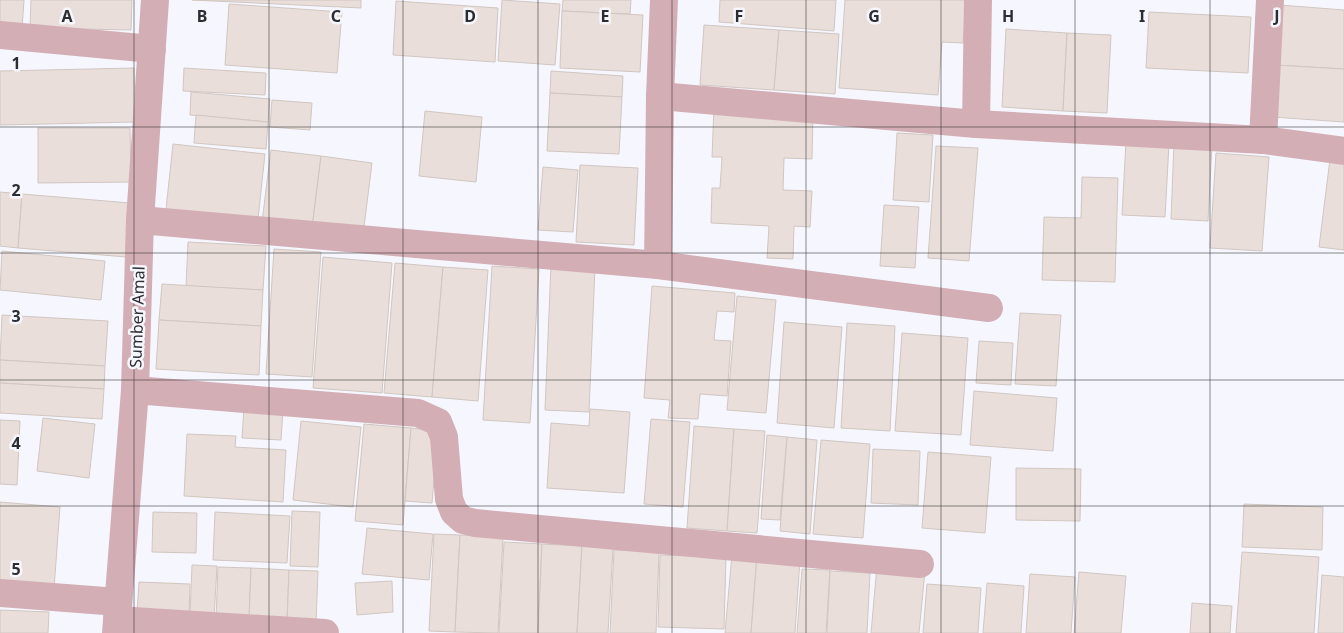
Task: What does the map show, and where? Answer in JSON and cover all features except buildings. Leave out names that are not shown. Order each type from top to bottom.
[{"type":"street","name":"Sumber Amal","points":[[117,618],[135,390],[140,220],[155,0]]},
{"type":"street","points":[[658,265],[660,96],[664,0]]},
{"type":"street","points":[[976,124],[978,0]]},
{"type":"street","points":[[1263,140],[1270,0]]},
{"type":"street","points":[[0,35],[152,49]]},
{"type":"street","points":[[660,96],[976,124],[1263,140],[1344,151]]},
{"type":"street","points":[[140,220],[658,265],[989,308]]},
{"type":"street","points":[[135,390],[418,412],[438,422],[444,437],[449,498],[454,512],[463,520],[475,523],[920,564]]},
{"type":"street","points":[[0,593],[117,618],[324,633]]}]
